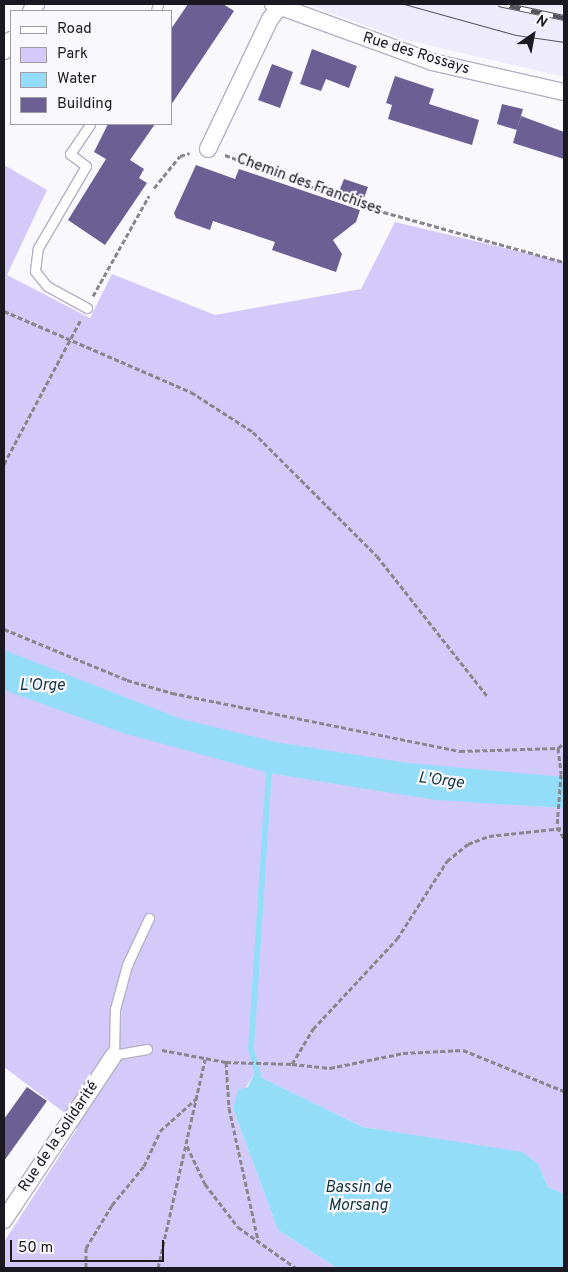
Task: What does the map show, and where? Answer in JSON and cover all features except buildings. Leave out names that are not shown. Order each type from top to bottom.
[{"type":"street","name":"Rue des Rossays","points":[[278,5],[432,62],[564,92]]},
{"type":"street","points":[[208,149],[278,5]]},
{"type":"street","name":"Rue de la Solidarité","points":[[4,1220],[114,1055]]},
{"type":"lane","points":[[87,308],[47,286],[35,271],[38,248],[86,166],[70,154],[89,125]]},
{"type":"lane","points":[[147,1049],[114,1055],[115,1009],[127,965],[149,918]]},
{"type":"path","points":[[154,188],[180,156],[208,149]]},
{"type":"path","name":"Chemin des Franchises","points":[[208,149],[369,208],[564,262]]},
{"type":"path","points":[[4,464],[71,337],[149,196]]},
{"type":"path","points":[[4,311],[71,337],[191,392],[253,432],[377,556],[487,696]]},
{"type":"path","points":[[4,629],[127,680],[172,693],[460,751],[558,748],[564,743]]},
{"type":"path","points":[[558,748],[562,774],[557,827],[564,838]]},
{"type":"path","points":[[292,1064],[313,1029],[397,939],[447,861],[468,844],[489,836],[557,827],[564,828]]},
{"type":"path","points":[[147,1049],[226,1062],[261,1061],[330,1068],[403,1053],[463,1050],[564,1091]]},
{"type":"path","points":[[158,1268],[205,1059]]},
{"type":"path","points":[[226,1062],[229,1108],[258,1240]]},
{"type":"path","points":[[86,1268],[86,1248],[112,1205],[144,1166],[160,1131],[197,1098]]},
{"type":"path","points":[[187,1145],[205,1184],[238,1227],[296,1268]]},
{"type":"shaded area","points":[[306,4],[564,4],[564,77],[403,39]]},
{"type":"green space","points":[[4,165],[47,190],[7,275],[90,318],[112,274],[215,315],[361,289],[395,222],[564,262],[564,777],[532,776],[436,799],[564,808],[564,1194],[548,1187],[538,1164],[484,1147],[363,1127],[254,1074],[233,1109],[278,1230],[337,1268],[4,1268],[4,1242],[77,1129],[70,1117],[4,1067]]},
{"type":"water","name":"L'Orge","points":[[4,650],[181,719],[275,742],[408,763],[564,777],[564,808],[436,800],[269,773],[123,733],[4,690]]},
{"type":"water","name":"Bassin de Morsang","points":[[254,1074],[363,1127],[522,1152],[538,1164],[548,1187],[564,1194],[564,1268],[337,1268],[278,1230],[233,1109],[238,1090],[248,1087]]},
{"type":"waterway","points":[[258,1075],[251,1049],[269,773]]},
{"type":"tram line","points":[[404,4],[516,35],[564,42]]},
{"type":"railway","points":[[499,4],[564,18]]}]
